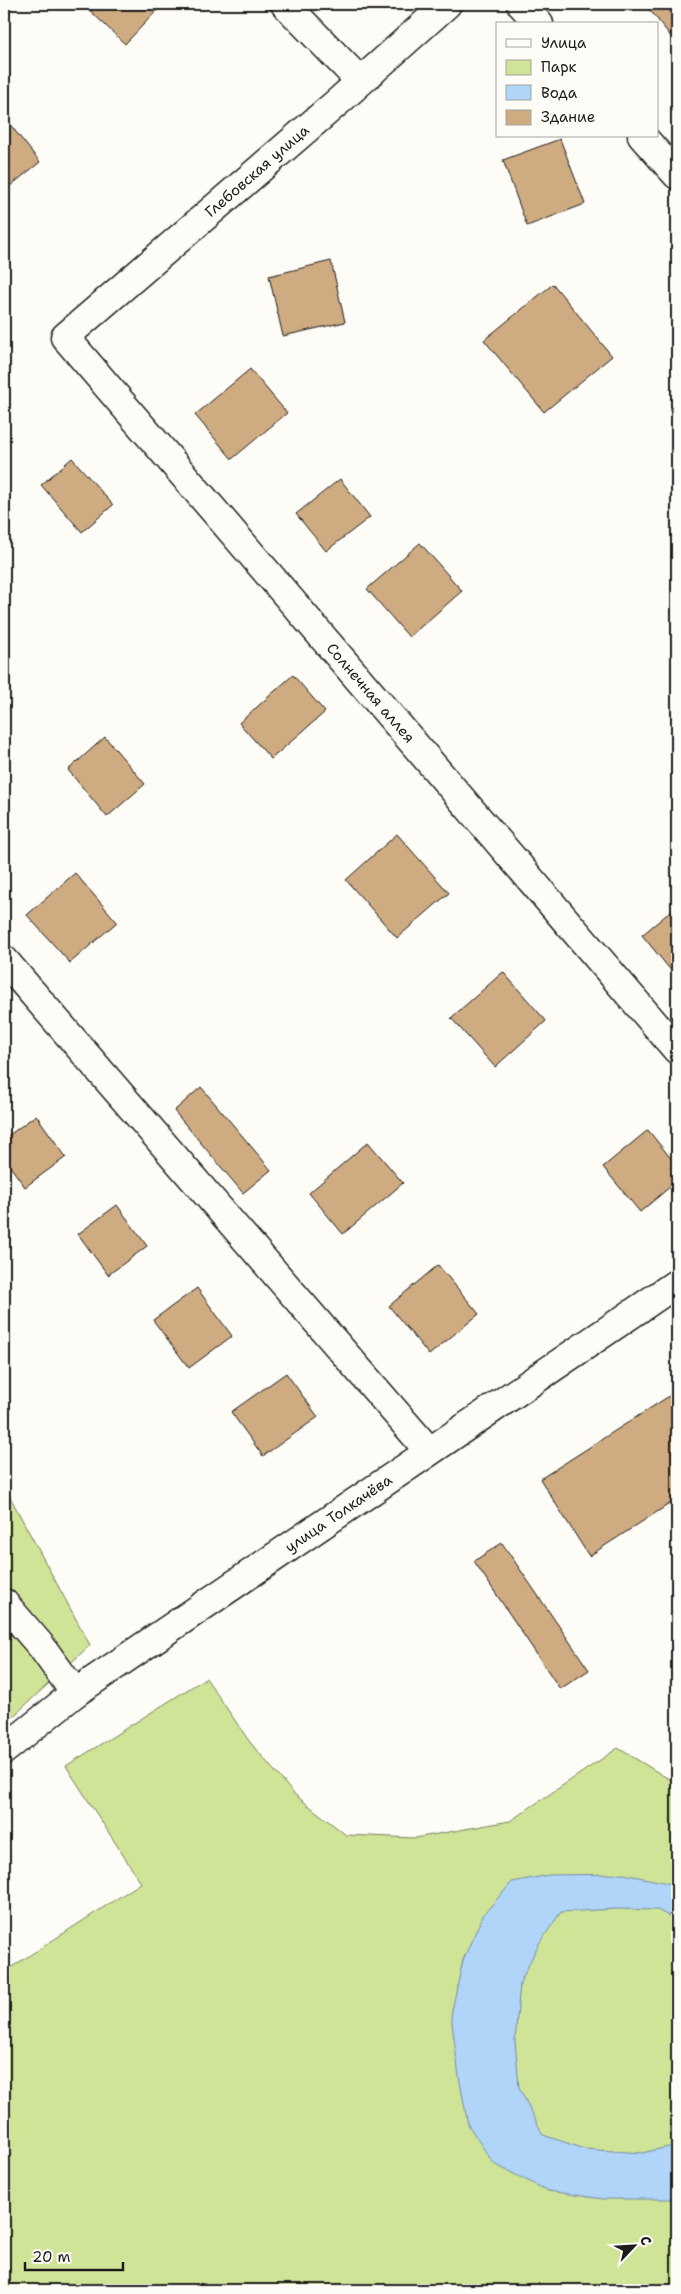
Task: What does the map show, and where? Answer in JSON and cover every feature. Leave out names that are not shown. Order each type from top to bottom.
[{"type":"street","points":[[284,4],[360,81]]},
{"type":"street","name":"Глебовская улица","points":[[65,337],[447,4]]},
{"type":"street","points":[[521,4],[537,22]]},
{"type":"street","points":[[644,138],[677,175]]},
{"type":"street","name":"Солнечная аллея","points":[[65,337],[677,1050]]},
{"type":"street","points":[[4,960],[429,1452]]},
{"type":"street","name":"улица Толкачёва","points":[[4,1750],[75,1694],[677,1283]]},
{"type":"street","points":[[4,1603],[41,1646],[75,1694]]},
{"type":"green space","points":[[4,1486],[90,1645],[4,1725]]},
{"type":"green space","points":[[206,1678],[249,1741],[294,1794],[346,1835],[415,1838],[510,1821],[618,1748],[677,1784],[677,2290],[4,2290],[4,1972],[141,1883],[66,1766]]},
{"type":"water","points":[[624,1874],[677,1885],[677,1920],[657,1910],[617,1909],[561,1912],[538,1945],[520,1983],[515,2041],[519,2087],[543,2135],[585,2149],[642,2153],[677,2145],[677,2199],[603,2199],[548,2191],[494,2164],[468,2125],[459,2077],[451,2015],[463,1960],[483,1915],[512,1882],[549,1875]]},
{"type":"building","points":[[85,4],[163,4],[125,44]]},
{"type":"building","points":[[645,4],[677,4],[677,44]]},
{"type":"building","points":[[4,117],[40,162],[4,191]]},
{"type":"building","points":[[560,139],[585,204],[527,226],[503,160]]},
{"type":"building","points":[[331,261],[345,322],[283,336],[269,276]]},
{"type":"building","points":[[553,284],[612,356],[544,412],[484,340]]},
{"type":"building","points":[[250,369],[287,413],[232,459],[195,415]]},
{"type":"building","points":[[72,458],[113,505],[82,532],[41,485]]},
{"type":"building","points":[[340,479],[370,517],[326,551],[296,514]]},
{"type":"building","points":[[420,543],[462,591],[409,637],[367,589]]},
{"type":"building","points":[[293,675],[325,712],[271,759],[239,723]]},
{"type":"building","points":[[105,737],[145,784],[107,817],[68,770]]},
{"type":"building","points":[[397,834],[449,893],[397,938],[346,880]]},
{"type":"building","points":[[75,873],[117,922],[70,963],[27,915]]},
{"type":"building","points":[[677,906],[677,978],[642,935]]},
{"type":"building","points":[[503,972],[546,1021],[495,1067],[451,1018]]},
{"type":"building","points":[[201,1087],[271,1170],[243,1193],[174,1111]]},
{"type":"building","points":[[36,1115],[66,1157],[25,1187],[4,1158],[4,1139]]},
{"type":"building","points":[[648,1130],[677,1166],[677,1181],[640,1212],[603,1167]]},
{"type":"building","points":[[368,1142],[403,1183],[343,1234],[309,1193]]},
{"type":"building","points":[[117,1205],[147,1246],[108,1275],[78,1234]]},
{"type":"building","points":[[438,1265],[479,1314],[429,1355],[389,1306]]},
{"type":"building","points":[[197,1288],[232,1336],[189,1368],[153,1320]]},
{"type":"building","points":[[286,1373],[318,1417],[263,1456],[231,1412]]},
{"type":"building","points":[[677,1391],[677,1499],[589,1556],[540,1479]]},
{"type":"building","points":[[502,1543],[589,1670],[560,1689],[474,1561]]}]
